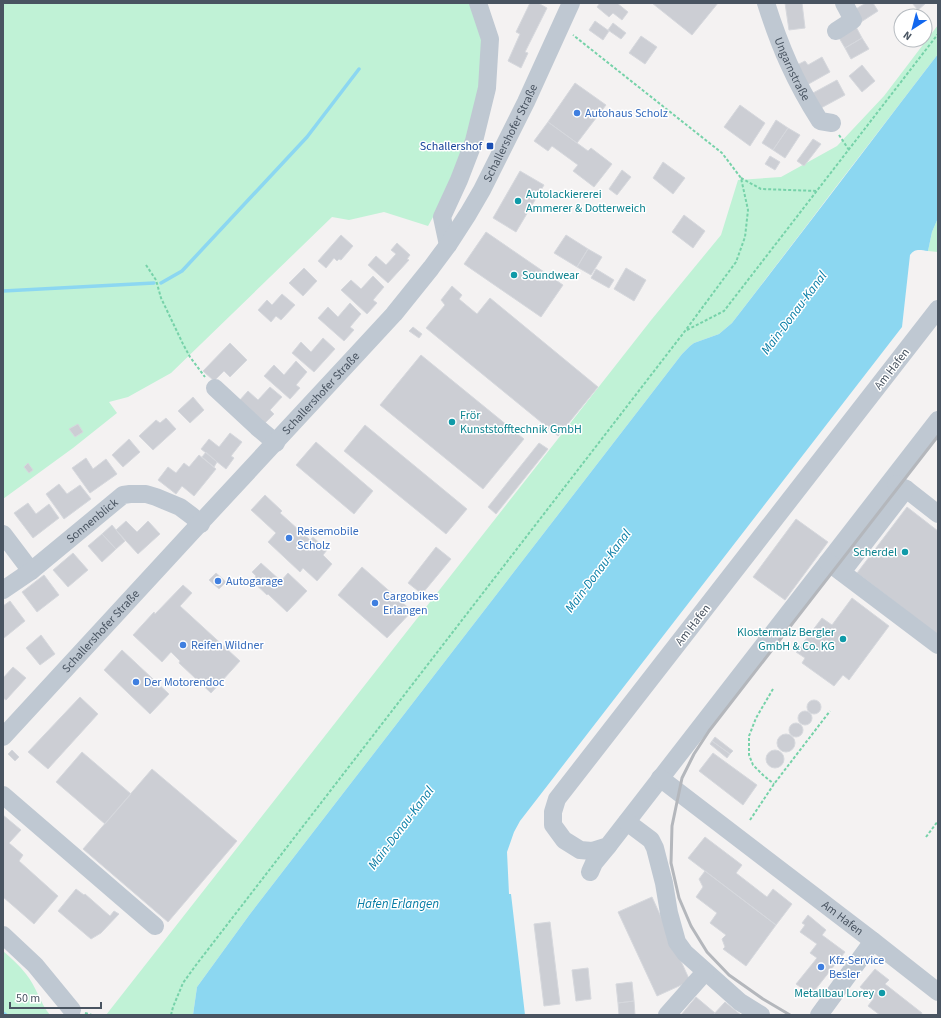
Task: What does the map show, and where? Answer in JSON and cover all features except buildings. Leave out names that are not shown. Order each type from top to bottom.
[{"type":"street","points":[[448,245],[442,217],[459,180],[474,140],[487,88],[490,39],[478,3]]},
{"type":"street","name":"Schallershofer Straße","points":[[3,738],[394,314],[431,268],[448,245],[482,190],[526,102],[571,3]]},
{"type":"street","name":"Ungarnstraße","points":[[766,3],[777,37],[795,79],[820,121],[832,123]]},
{"type":"street","points":[[836,31],[853,20],[844,3]]},
{"type":"street","name":"Am Hafen","points":[[608,846],[592,851],[580,850],[564,840],[553,825],[553,812],[557,799],[938,309]]},
{"type":"street","points":[[215,388],[257,428],[276,443]]},
{"type":"street","points":[[590,872],[594,863],[660,778],[835,567],[898,485],[938,420]]},
{"type":"street","points":[[898,485],[938,514]]},
{"type":"street","name":"Sonnenblick","points":[[3,590],[31,571],[123,495],[146,494],[156,497],[180,507],[201,524]]},
{"type":"street","points":[[3,534],[31,571]]},
{"type":"street","points":[[835,567],[938,645]]},
{"type":"street","name":"Am Hafen","points":[[660,778],[874,941],[938,992]]},
{"type":"street","points":[[3,795],[155,926]]},
{"type":"street","points":[[627,822],[651,840],[655,848],[669,913],[678,942],[684,953],[740,1002],[761,1015]]},
{"type":"street","points":[[3,935],[35,965],[72,1010]]},
{"type":"street","name":"Am Hafen","points":[[819,1015],[874,941]]},
{"type":"street","points":[[667,1015],[705,972]]},
{"type":"path","points":[[561,26],[722,153],[741,178],[761,189],[817,191]]},
{"type":"path","points":[[686,331],[724,311],[938,34]]},
{"type":"path","points":[[832,123],[849,150]]},
{"type":"path","points":[[171,1015],[183,983],[196,965],[686,331],[736,262],[745,237],[748,210],[741,178]]},
{"type":"path","points":[[146,265],[156,280],[161,298],[190,357],[206,380],[215,388]]},
{"type":"path","points":[[773,690],[756,718],[749,736],[749,755],[753,765],[774,784]]},
{"type":"path","points":[[750,820],[774,784],[830,711]]},
{"type":"path","points":[[926,837],[938,820]]},
{"type":"green space","points":[[3,3],[469,3],[481,27],[482,88],[455,178],[428,226],[384,212],[349,220],[332,217],[171,373],[128,397],[109,402],[117,413],[73,448],[3,499]]},
{"type":"green space","points":[[938,25],[938,54],[732,323],[719,334],[694,343],[682,354],[250,914],[197,987],[193,1015],[106,1015],[652,319],[721,235],[738,180],[781,177],[837,146],[884,96],[921,48],[933,48],[933,32]]},
{"type":"green space","points":[[938,218],[938,252],[928,251],[932,232]]},
{"type":"green space","points":[[3,951],[18,965],[29,979],[50,1015],[3,1015]]},
{"type":"water","name":"Hafen Erlangen","points":[[938,54],[938,218],[932,232],[928,251],[916,250],[910,255],[902,327],[520,821],[514,832],[507,852],[509,894],[511,894],[525,1015],[193,1015],[197,987],[250,914],[682,354],[694,343],[719,334],[732,323]]},
{"type":"waterway","points":[[161,283],[182,271],[307,137],[359,69]]},
{"type":"waterway","points":[[3,291],[154,283]]},
{"type":"railway","points":[[790,1015],[763,999],[729,975],[707,952],[691,926],[679,898],[671,863],[672,826],[682,778],[694,754],[709,731],[938,436]]},
{"type":"place","name":"Autohaus Scholz","points":[[577,113]]},
{"type":"place","name":"Schallershof","points":[[490,146]]},
{"type":"place","name":"Autolackiererei Ammerer & Dotterweich","points":[[518,201]]},
{"type":"place","name":"Soundwear","points":[[514,275]]},
{"type":"place","name":"Frör Kunststofftechnik GmbH","points":[[452,422]]},
{"type":"place","name":"Reisemobile Scholz","points":[[289,538]]},
{"type":"place","name":"Scherdel","points":[[905,552]]},
{"type":"place","name":"Autogarage","points":[[218,581]]},
{"type":"place","name":"Cargobikes Erlangen","points":[[375,603]]},
{"type":"place","name":"Klostermalz Bergler GmbH & Co. KG","points":[[843,639]]},
{"type":"place","name":"Reifen Wildner","points":[[183,645]]},
{"type":"place","name":"Der Motorendoc","points":[[136,682]]},
{"type":"place","name":"Kfz-Service Besler","points":[[821,967]]},
{"type":"place","name":"Metallbau Lorey","points":[[882,993]]},
{"type":"water label","name":"Main-Donau-Kanal","points":[[794,313]]},
{"type":"water label","name":"Main-Donau-Kanal","points":[[598,571]]},
{"type":"water label","name":"Main-Donau-Kanal","points":[[401,828]]}]
